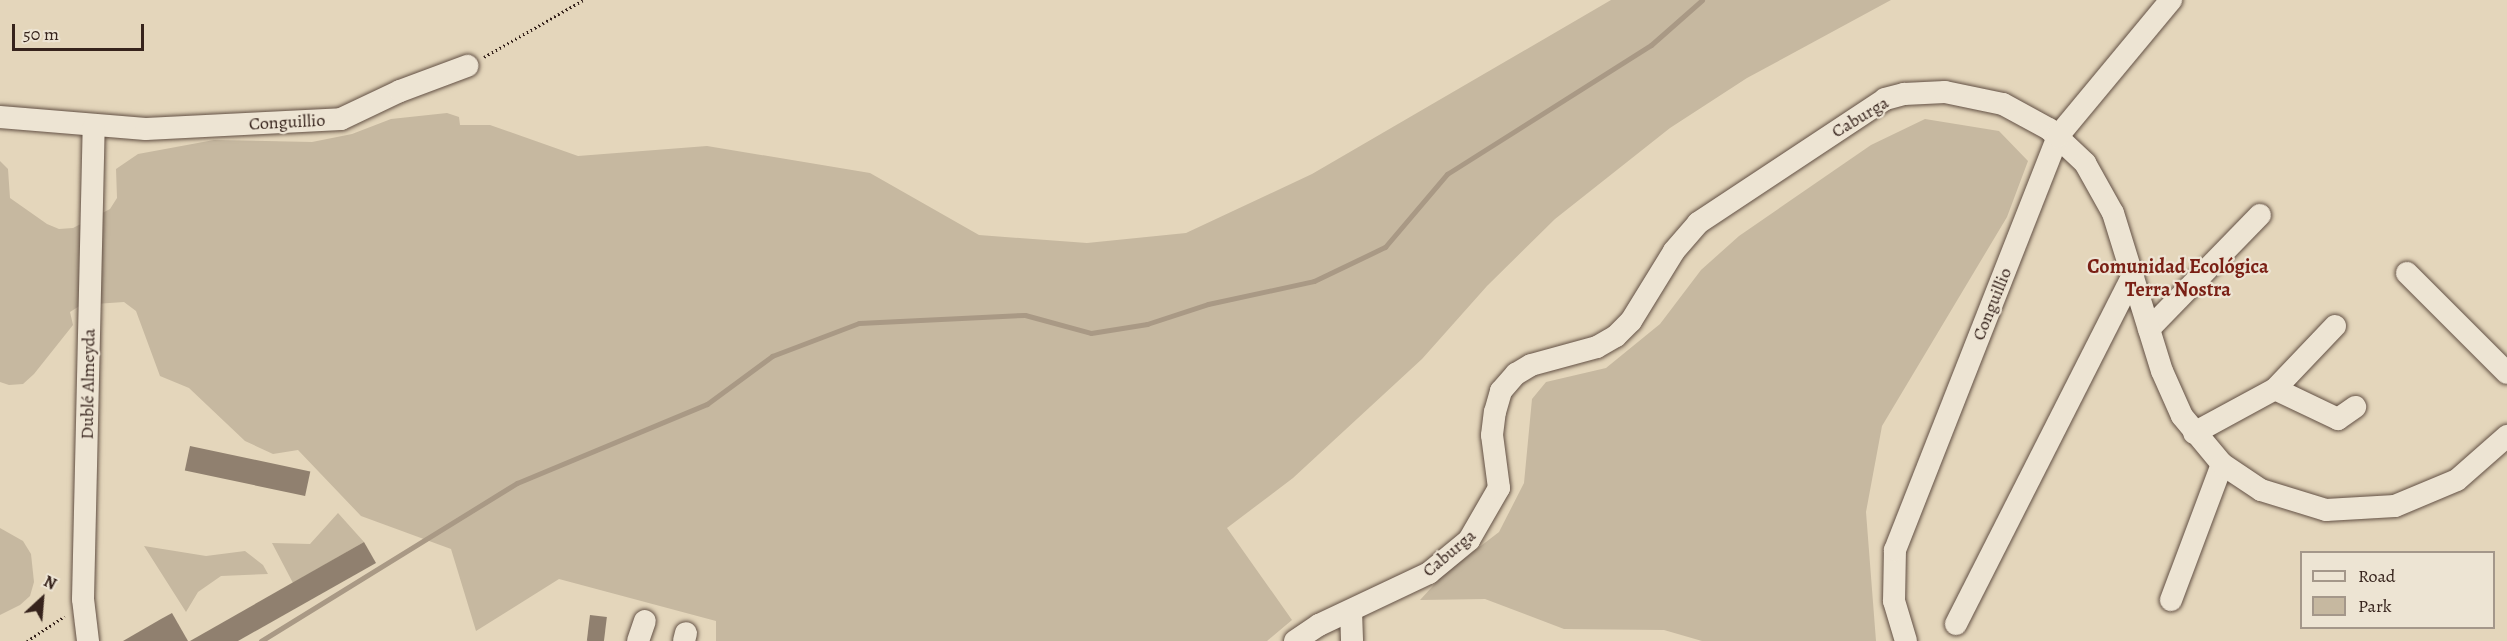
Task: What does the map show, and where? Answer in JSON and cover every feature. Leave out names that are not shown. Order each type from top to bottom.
[{"type":"street","name":"Conguillio","points":[[1906,641],[1894,601],[1894,550],[2058,136],[2170,0]]},
{"type":"street","name":"Conguillio","points":[[0,117],[94,127],[146,129],[341,119],[400,91],[467,66]]},
{"type":"street","name":"Caburga","points":[[1295,641],[1429,573],[1470,540],[1498,488],[1492,435],[1497,401],[1508,382],[1531,365],[1597,347],[1616,336],[1631,321],[1674,251],[1698,223],[1885,99],[1924,92],[1965,94],[2022,112],[2058,136],[2085,163],[2106,195],[2166,380],[2194,434],[2222,464],[2261,490],[2304,506],[2372,510],[2438,491],[2457,480],[2507,436]]},
{"type":"street","name":"Dublé Almeyda","points":[[88,641],[83,604],[94,127]]},
{"type":"street","points":[[2149,329],[2260,215]]},
{"type":"street","points":[[2407,273],[2507,373]]},
{"type":"street","points":[[1956,624],[2133,275]]},
{"type":"street","points":[[2194,434],[2275,389],[2335,326]]},
{"type":"street","points":[[2275,389],[2338,419],[2355,407]]},
{"type":"street","points":[[2171,600],[2222,464]]},
{"type":"street","points":[[1351,611],[1352,641]]},
{"type":"path","points":[[467,66],[583,0]]},
{"type":"path","points":[[27,641],[83,604]]},
{"type":"green space","points":[[1611,0],[1891,0],[1747,78],[1670,128],[1555,219],[1487,286],[1422,359],[1293,478],[1227,528],[1292,620],[1267,641],[716,641],[716,621],[559,579],[476,631],[451,549],[361,516],[298,450],[273,454],[245,441],[189,388],[160,376],[136,311],[124,302],[81,305],[70,312],[73,325],[34,374],[23,384],[9,385],[0,382],[0,161],[8,169],[10,198],[47,224],[59,229],[73,228],[110,209],[117,198],[116,169],[138,154],[214,140],[312,142],[352,134],[391,119],[447,113],[459,117],[460,125],[490,125],[578,156],[707,146],[870,173],[979,235],[1087,243],[1186,233],[1312,174]]},
{"type":"green space","points":[[1925,119],[1999,131],[2028,161],[2007,217],[1882,426],[1866,512],[1876,641],[1702,641],[1664,630],[1564,629],[1485,599],[1420,600],[1443,575],[1499,532],[1524,483],[1532,399],[1546,382],[1606,368],[1660,324],[1701,270],[1739,236],[1871,145]]},
{"type":"green space","points":[[338,513],[364,542],[293,583],[272,543],[310,544]]},
{"type":"green space","points":[[0,528],[23,541],[31,554],[34,582],[30,596],[20,605],[0,615]]},
{"type":"green space","points":[[144,546],[206,556],[245,551],[263,565],[268,574],[221,576],[198,592],[186,612]]},
{"type":"building","points":[[190,446],[310,472],[305,496],[185,470]]},
{"type":"building","points":[[364,542],[376,563],[238,641],[190,641]]},
{"type":"building","points":[[172,613],[188,641],[123,641],[161,619]]},
{"type":"building","points":[[590,615],[607,617],[604,641],[587,641]]},
{"type":"waterway","points":[[261,641],[517,483],[707,404],[772,356],[859,323],[1025,315],[1091,333],[1147,324],[1208,304],[1314,281],[1385,247],[1447,174],[1651,45],[1702,0]]},
{"type":"district","name":"Comunidad Ecológica Terra Nostra","points":[[2178,278]]}]
